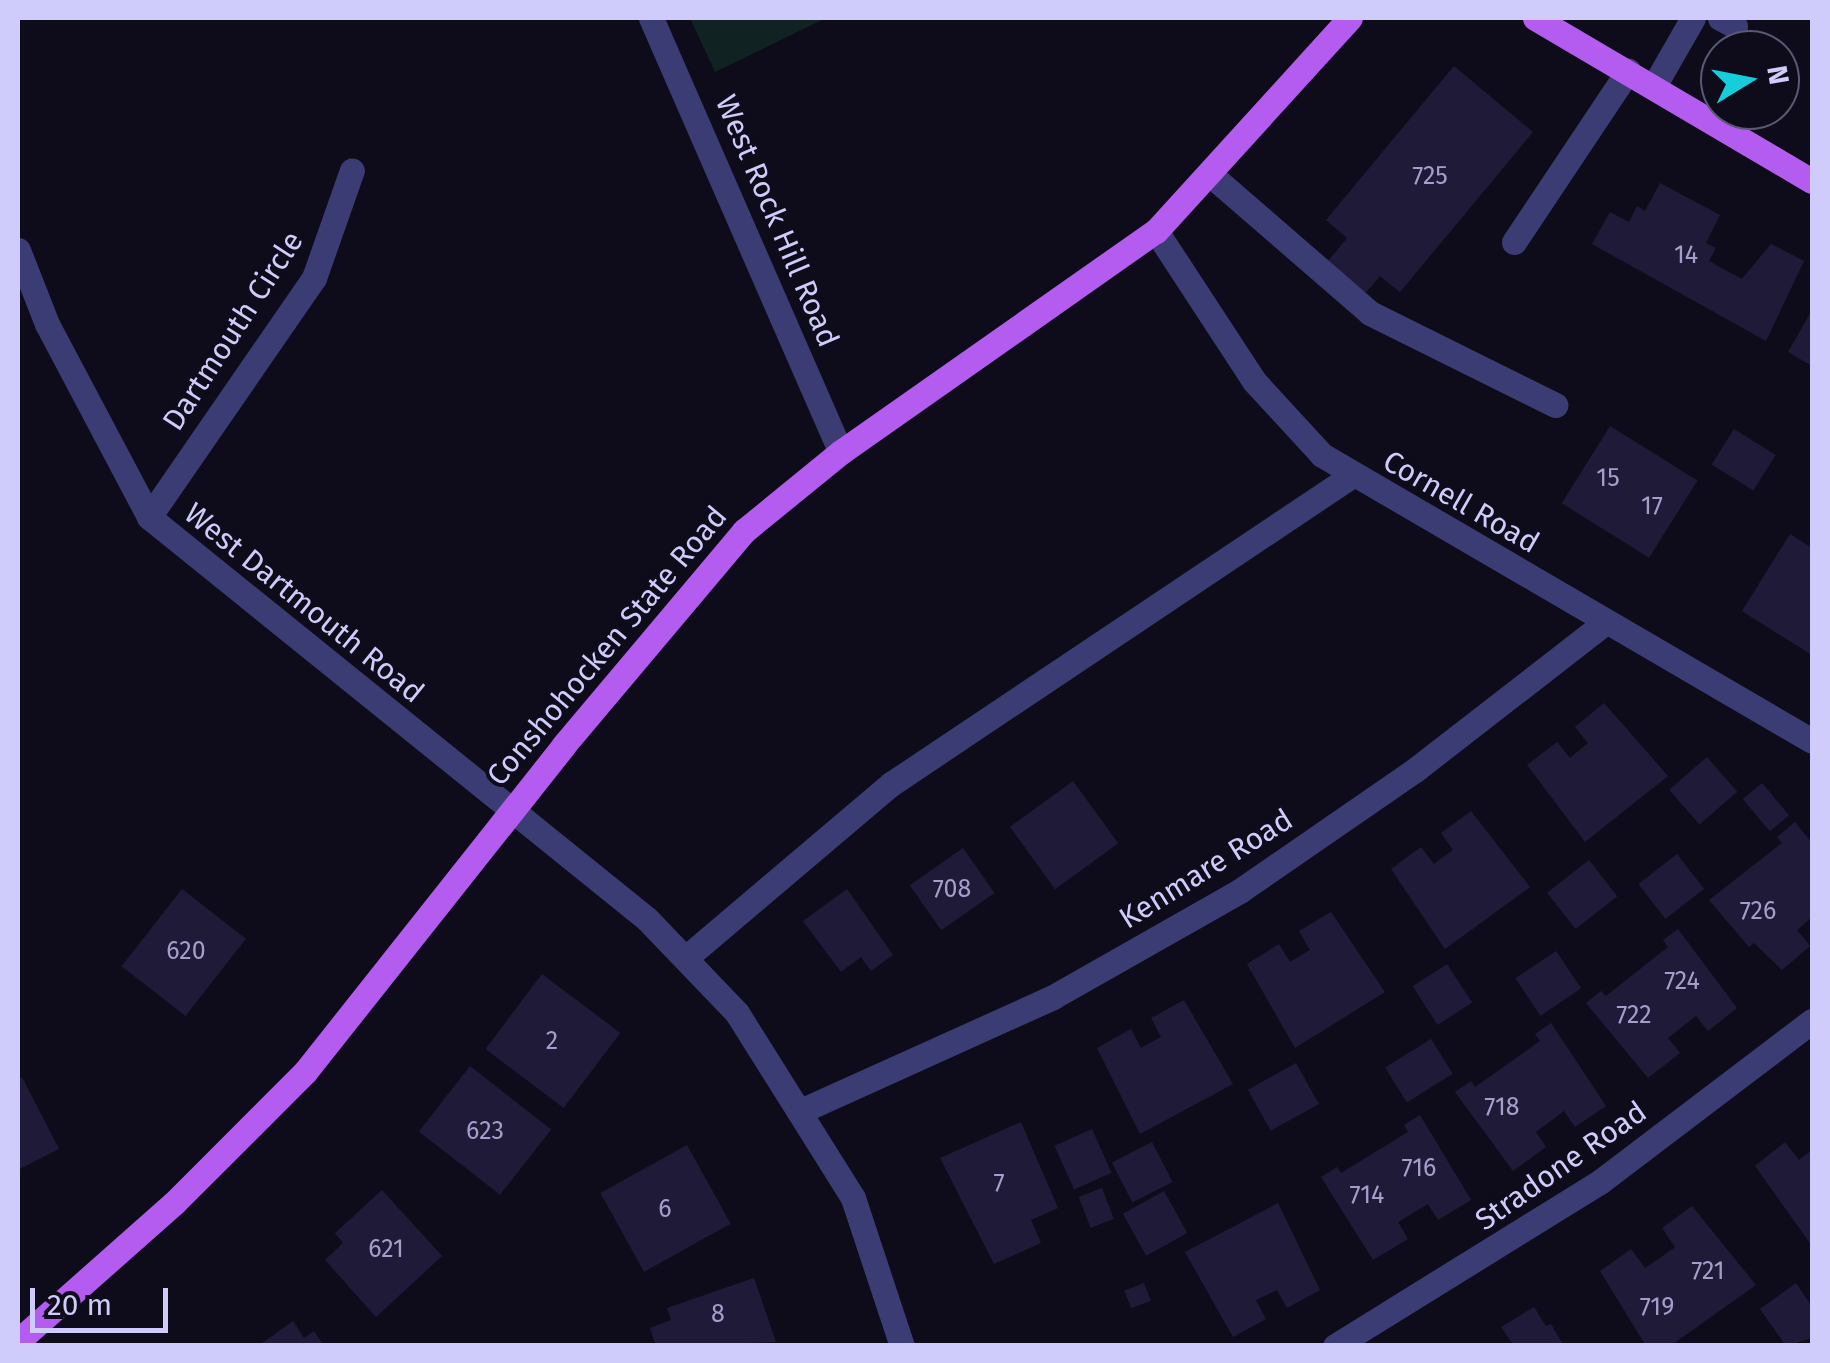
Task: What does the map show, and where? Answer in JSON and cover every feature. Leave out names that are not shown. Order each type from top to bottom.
[{"type":"main road","name":"Conshohocken State Road","points":[[18,1341],[174,1203],[295,1082],[713,564],[841,452],[1156,230],[1212,176],[1350,18]]},
{"type":"main road","points":[[1535,18],[1812,181]]},
{"type":"street","name":"West Rock Hill Road","points":[[651,18],[841,452]]},
{"type":"street","points":[[1654,86],[1693,18]]},
{"type":"street","points":[[1514,242],[1628,71]]},
{"type":"street","name":"Dartmouth Circle","points":[[149,517],[314,278],[352,170]]},
{"type":"street","points":[[1212,176],[1370,313],[1555,405]]},
{"type":"street","name":"Cornell Road","points":[[1156,230],[1284,421],[1352,476],[1812,741]]},
{"type":"street","name":"West Dartmouth Road","points":[[18,250],[47,324],[149,517],[688,956],[738,1013],[803,1110],[852,1198],[902,1346]]},
{"type":"street","points":[[688,956],[891,784],[1352,476]]},
{"type":"street","name":"Kenmare Road","points":[[803,1110],[1053,997],[1242,890],[1415,770],[1606,622]]},
{"type":"street","name":"Stradone Road","points":[[1334,1346],[1601,1182],[1812,1021]]},
{"type":"green space","points":[[690,18],[826,18],[715,72]]},
{"type":"building","points":[[1454,66],[1533,132],[1400,292],[1380,276],[1362,297],[1324,266],[1347,238],[1326,220]]},
{"type":"building","points":[[1660,183],[1720,215],[1706,243],[1716,248],[1709,261],[1725,270],[1742,279],[1771,244],[1804,261],[1766,341],[1592,244],[1610,212],[1629,222],[1637,206],[1645,211]]},
{"type":"building","points":[[1812,310],[1812,366],[1788,352]]},
{"type":"building","points":[[1610,426],[1697,481],[1649,558],[1562,503]]},
{"type":"building","points":[[1734,429],[1776,455],[1753,491],[1712,465]]},
{"type":"building","points":[[1790,534],[1812,548],[1812,655],[1742,611]]},
{"type":"building","points":[[1604,703],[1668,776],[1585,842],[1527,765],[1557,742],[1570,758],[1588,743],[1575,727]]},
{"type":"building","points":[[1707,757],[1737,792],[1699,825],[1669,790]]},
{"type":"building","points":[[1073,781],[1118,843],[1055,889],[1010,827]]},
{"type":"building","points":[[1762,783],[1789,815],[1770,831],[1743,799]]},
{"type":"building","points":[[1471,811],[1530,887],[1445,949],[1391,869],[1421,847],[1434,864],[1453,850],[1441,833]]},
{"type":"building","points":[[1795,822],[1812,843],[1812,917],[1797,930],[1810,946],[1782,970],[1754,943],[1749,947],[1709,900],[1782,843],[1777,837]]},
{"type":"building","points":[[963,848],[995,893],[941,930],[910,885]]},
{"type":"building","points":[[1677,854],[1704,889],[1665,919],[1638,884]]},
{"type":"building","points":[[1589,860],[1617,896],[1576,929],[1547,893]]},
{"type":"building","points":[[182,889],[246,939],[185,1016],[122,966]]},
{"type":"building","points":[[847,889],[893,955],[871,971],[861,957],[841,972],[803,921]]},
{"type":"building","points":[[1331,912],[1385,992],[1295,1048],[1247,964],[1279,944],[1290,962],[1310,950],[1299,931]]},
{"type":"building","points":[[1678,929],[1737,1008],[1708,1031],[1696,1016],[1668,1038],[1680,1053],[1648,1078],[1586,1003],[1601,991],[1606,996],[1668,947],[1663,940]]},
{"type":"building","points":[[1556,951],[1581,988],[1541,1016],[1515,978]]},
{"type":"building","points":[[1447,964],[1472,1003],[1438,1025],[1413,986]]},
{"type":"building","points":[[542,974],[620,1033],[564,1108],[485,1049]]},
{"type":"building","points":[[1184,1000],[1233,1084],[1140,1134],[1097,1048],[1131,1029],[1141,1048],[1161,1037],[1151,1018]]},
{"type":"building","points":[[1551,1023],[1606,1106],[1575,1127],[1564,1111],[1536,1132],[1546,1147],[1513,1171],[1455,1092],[1471,1081],[1475,1087],[1540,1041],[1535,1034]]},
{"type":"building","points":[[1431,1039],[1453,1074],[1407,1102],[1385,1068]]},
{"type":"building","points":[[1296,1063],[1319,1104],[1271,1131],[1248,1090]]},
{"type":"building","points":[[470,1066],[551,1129],[500,1195],[419,1131]]},
{"type":"building","points":[[22,1077],[59,1149],[18,1170],[18,1079]]},
{"type":"building","points":[[1420,1115],[1471,1200],[1438,1220],[1428,1204],[1398,1222],[1408,1239],[1373,1260],[1321,1177],[1337,1167],[1341,1173],[1408,1132],[1404,1125]]},
{"type":"building","points":[[1021,1122],[1058,1208],[1031,1220],[1041,1243],[994,1264],[940,1158]]},
{"type":"building","points":[[1092,1129],[1112,1173],[1074,1190],[1055,1146]]},
{"type":"building","points":[[1152,1142],[1172,1182],[1132,1203],[1112,1162]]},
{"type":"building","points":[[1785,1142],[1799,1160],[1812,1150],[1812,1246],[1755,1166]]},
{"type":"building","points":[[687,1145],[731,1224],[644,1272],[600,1193]]},
{"type":"building","points":[[1102,1188],[1114,1219],[1090,1228],[1079,1197]]},
{"type":"building","points":[[382,1190],[442,1256],[376,1317],[325,1260],[343,1243],[335,1233]]},
{"type":"building","points":[[1164,1191],[1187,1233],[1146,1256],[1123,1214]]},
{"type":"building","points":[[1278,1203],[1320,1290],[1287,1308],[1277,1290],[1256,1300],[1266,1319],[1233,1337],[1185,1252]]},
{"type":"building","points":[[1692,1206],[1756,1285],[1670,1346],[1646,1346],[1600,1271],[1631,1249],[1645,1268],[1660,1258],[1675,1247],[1662,1228]]},
{"type":"building","points":[[754,1278],[776,1342],[656,1346],[650,1328],[671,1320],[667,1308]]},
{"type":"building","points":[[1144,1283],[1151,1301],[1131,1308],[1124,1291]]},
{"type":"building","points":[[1796,1283],[1812,1307],[1812,1338],[1786,1346],[1760,1309]]},
{"type":"building","points":[[1534,1307],[1546,1326],[1551,1324],[1564,1346],[1514,1346],[1501,1327]]},
{"type":"building","points":[[293,1321],[304,1338],[314,1331],[324,1346],[258,1346]]}]
